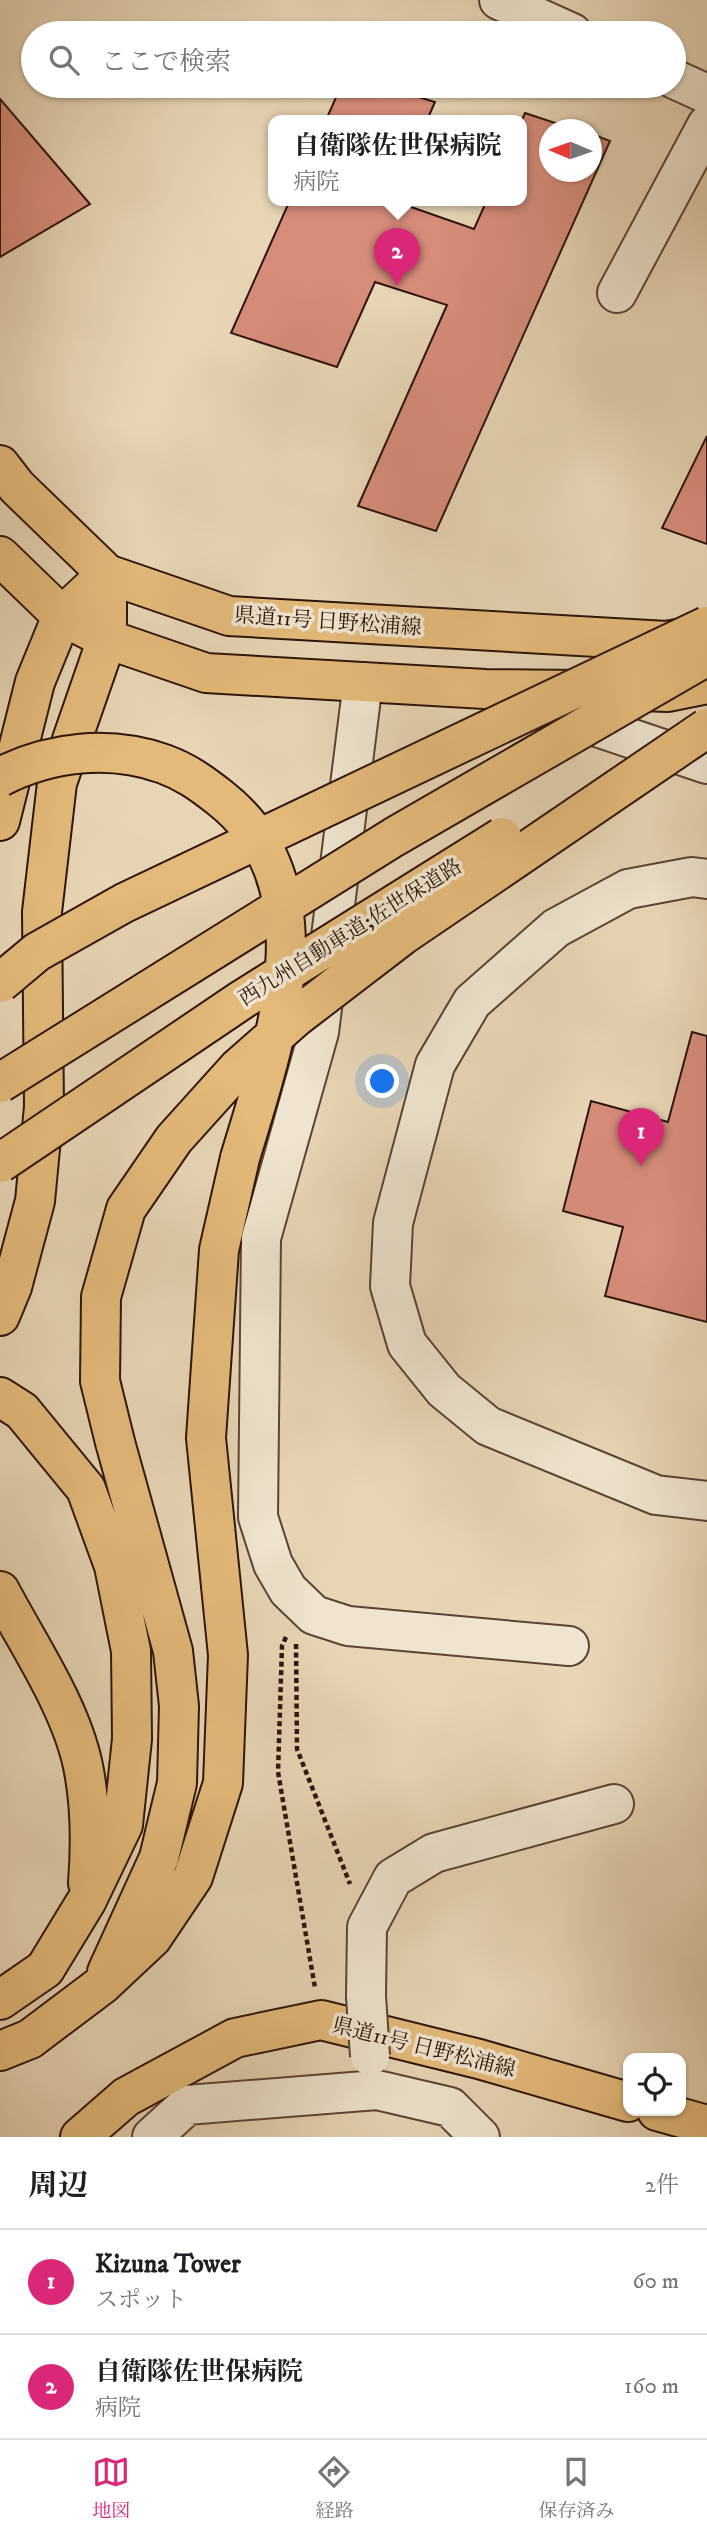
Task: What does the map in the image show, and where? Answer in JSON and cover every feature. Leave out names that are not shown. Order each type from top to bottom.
[{"type":"main road","name":"県道11号 日野松浦線","points":[[0,465],[17,486],[107,574],[229,616],[667,641],[707,633]]},
{"type":"main road","points":[[0,556],[62,616],[107,639],[206,673],[485,689],[668,692],[707,684]]},
{"type":"main road","points":[[0,821],[35,682],[62,616],[107,574]]},
{"type":"main road","points":[[0,1316],[12,1287],[35,1200],[44,1107],[42,912],[58,783],[107,639],[107,574]]},
{"type":"main road","points":[[0,983],[37,952],[124,903],[707,626]]},
{"type":"main road","points":[[0,1083],[394,837],[707,656]]},
{"type":"main road","name":"西九州自動車道;佐世保道路","points":[[0,1163],[243,999],[707,711]]},
{"type":"main road","points":[[103,1984],[128,1921],[159,1858],[177,1783],[179,1706],[173,1651],[100,1381],[101,1297],[126,1209],[174,1139],[237,1068],[296,1017],[403,934],[707,728]]},
{"type":"main road","points":[[0,777],[30,762],[77,752],[139,755],[188,773],[237,811],[267,851],[283,900],[287,965],[270,1064],[240,1158],[219,1250],[206,1438],[228,1656],[223,1783],[192,1877],[152,1938],[103,1984],[30,2039],[0,2051]]},
{"type":"main road","points":[[0,1397],[22,1411],[86,1489],[114,1566],[131,1651],[132,1739],[123,1825],[87,1899],[45,1969],[0,2000]]},
{"type":"main road","points":[[0,1591],[59,1702],[83,1764],[91,1832],[87,1899]]},
{"type":"main road","name":"県道11号 日野松浦線","points":[[80,2137],[126,2097],[235,2038],[321,2020],[479,2059],[623,2101]]},
{"type":"main road","points":[[675,2116],[707,2125]]},
{"type":"street","points":[[499,0],[545,21]]},
{"type":"street","points":[[686,84],[707,94]]},
{"type":"street","points":[[617,293],[707,125]]},
{"type":"street","points":[[363,682],[319,1032],[261,1238],[258,1517],[274,1564],[288,1590],[314,1615],[348,1626],[569,1646]]},
{"type":"street","points":[[485,689],[707,764]]},
{"type":"street","points":[[707,879],[691,877],[628,888],[556,928],[472,1002],[435,1065],[393,1223],[390,1286],[407,1344],[444,1391],[488,1426],[656,1495],[707,1501]]},
{"type":"street","points":[[374,2073],[366,1996],[367,1927],[393,1878],[434,1853],[614,1804]]},
{"type":"street","points":[[152,2137],[187,2105],[374,2073],[450,2107],[480,2137]]},
{"type":"path","points":[[321,2020],[278,1772],[282,1646],[291,1628],[298,1647],[297,1749],[367,1927]]},
{"type":"building","points":[[336,98],[422,98],[435,102],[429,115],[328,115]]},
{"type":"building","points":[[0,99],[90,204],[0,257]]},
{"type":"building","points":[[525,113],[543,119],[539,119],[539,182],[592,182],[436,531],[358,506],[447,305],[375,282],[337,367],[231,333],[287,206],[408,206],[474,229],[484,206],[527,206],[527,115],[524,115]]},
{"type":"building","points":[[602,138],[610,141],[602,159]]},
{"type":"building","points":[[707,436],[707,544],[662,528]]},
{"type":"building","points":[[692,1032],[707,1036],[707,1322],[605,1296],[623,1227],[563,1211],[591,1101],[668,1122]]},
{"type":"place","name":"自衛隊佐世保病院","points":[[397,286]]},
{"type":"place","name":"Kizuna Tower","points":[[641,1166]]}]
